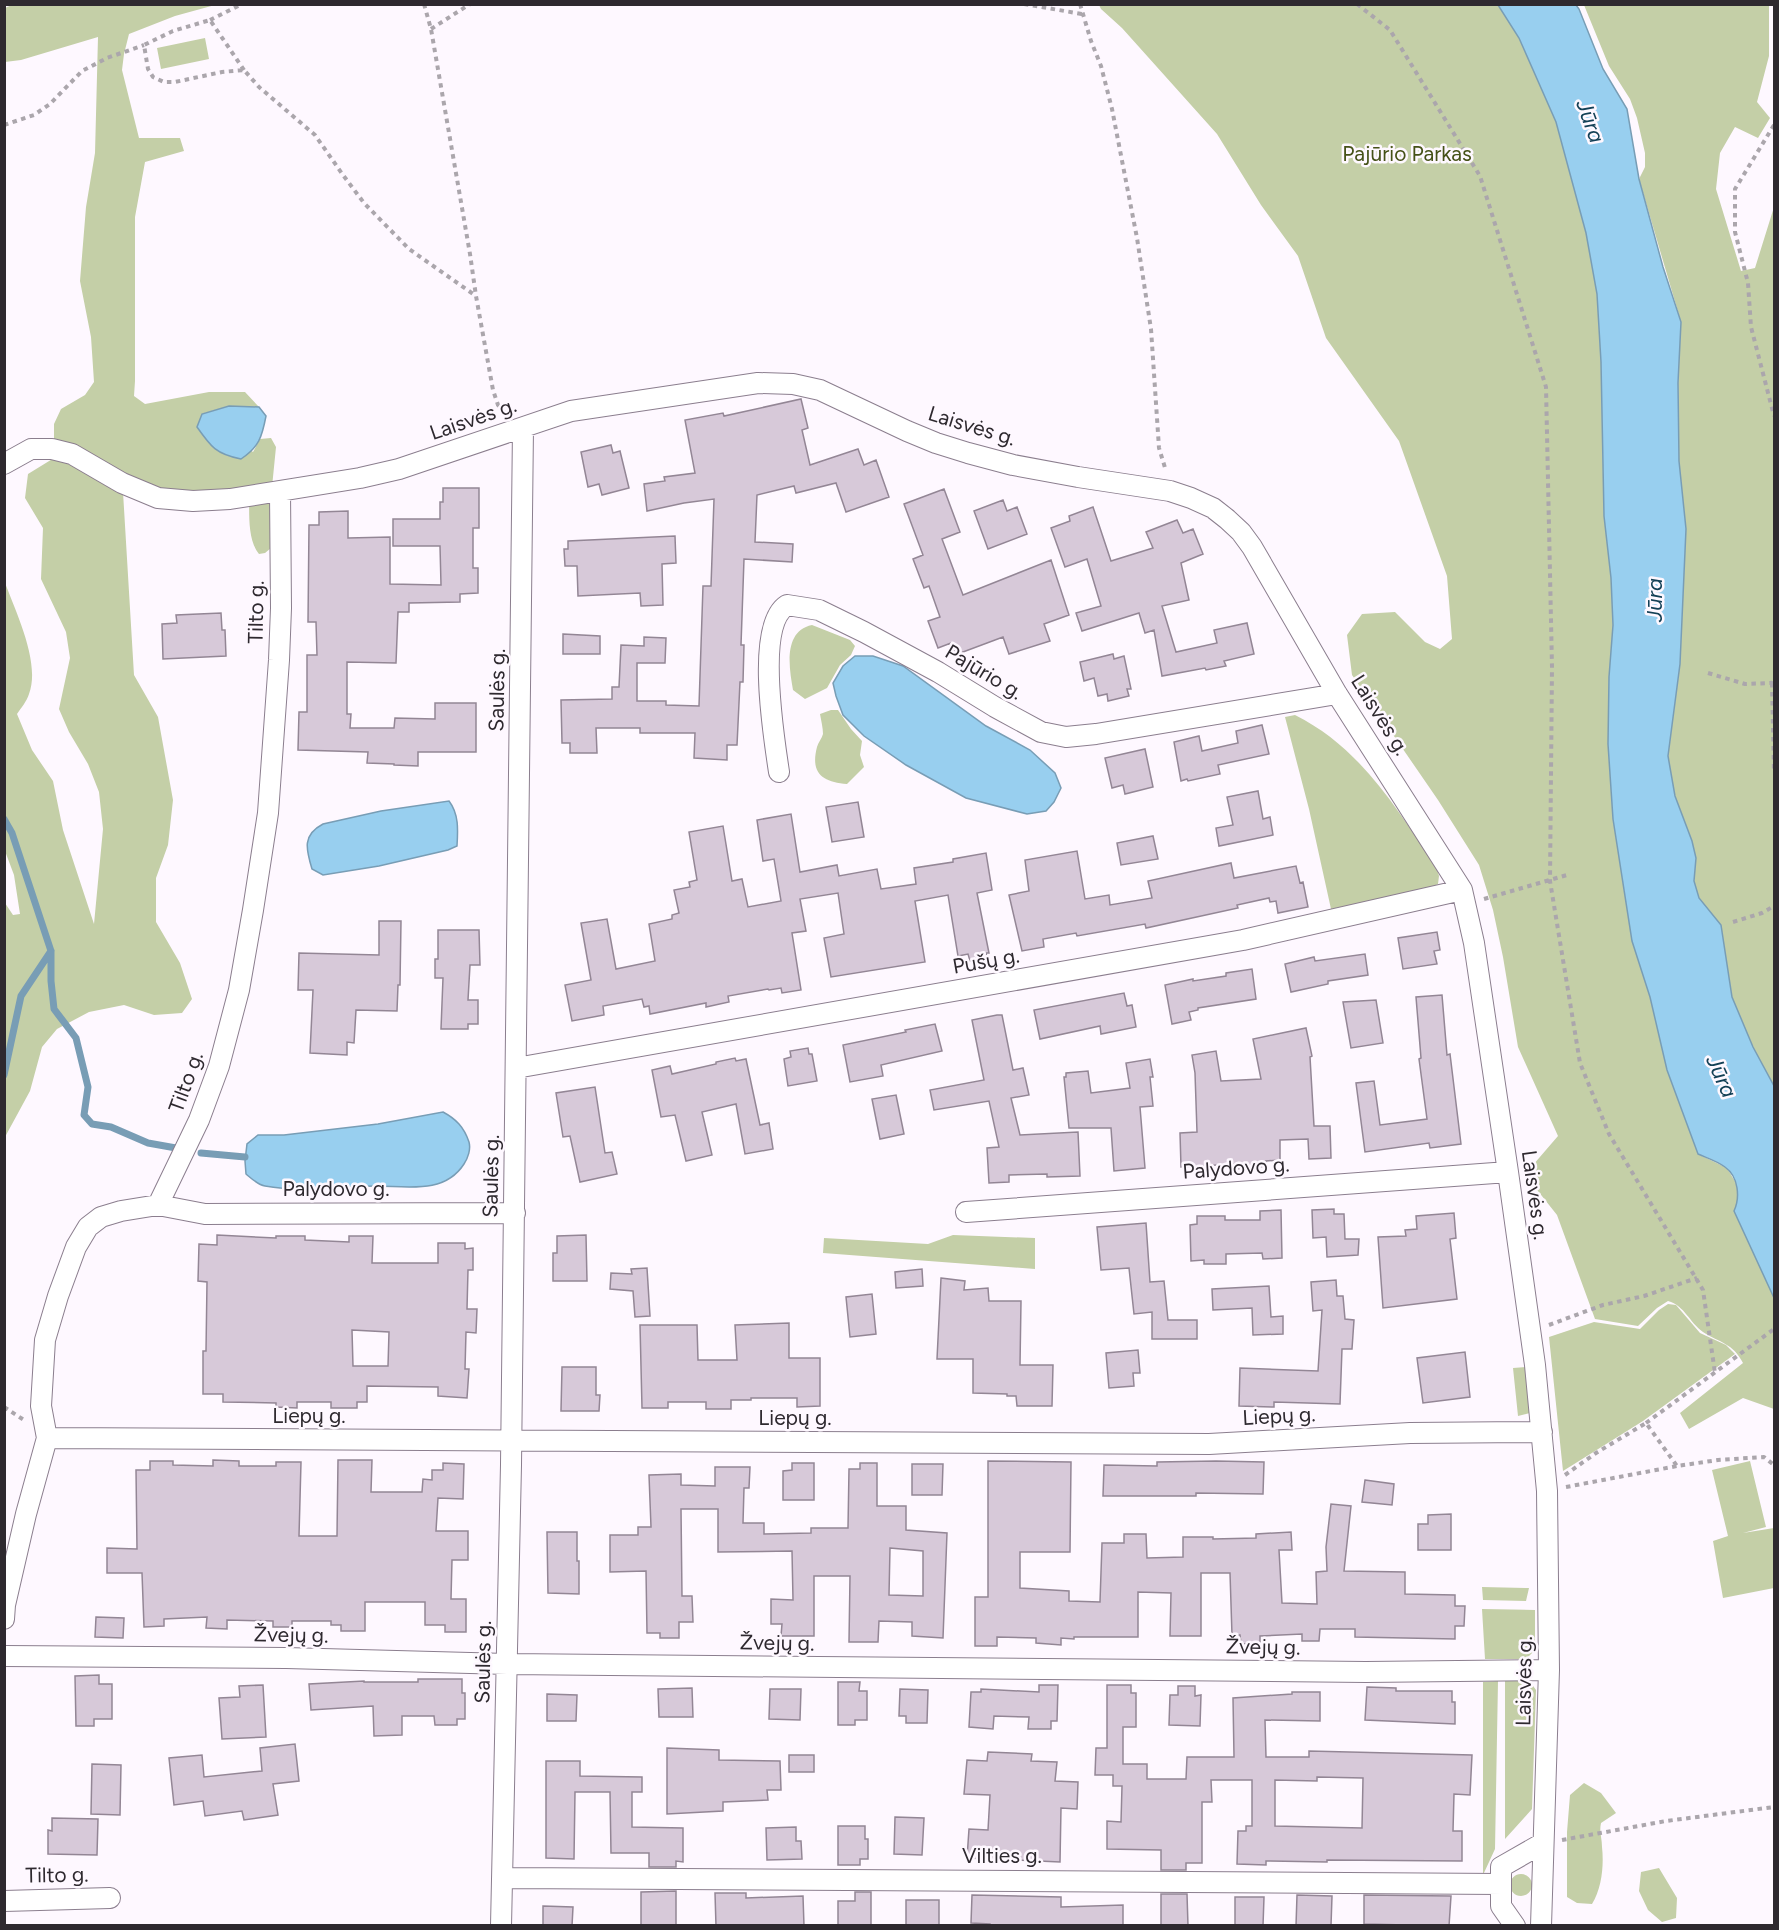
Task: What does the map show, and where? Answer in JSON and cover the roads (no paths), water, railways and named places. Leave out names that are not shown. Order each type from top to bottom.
[{"type":"street","name":"Laisvės g.","points":[[4,464],[31,449],[52,449],[72,454],[122,483],[158,498],[193,501],[230,499],[360,478],[399,469],[571,411],[758,383],[793,384],[820,390],[880,419],[968,453],[1013,465],[1170,491],[1213,508],[1241,532],[1267,572],[1337,693],[1464,897],[1474,943],[1530,1332],[1547,1491],[1549,1670],[1541,1926]]},
{"type":"street","name":"Saulės g.","points":[[501,1926],[512,1441],[523,428]]},
{"type":"street","name":"Tilto g.","points":[[158,1205],[199,1120],[219,1066],[239,990],[253,910],[268,813],[279,660],[280,492]]},
{"type":"street","name":"Pajūrio g.","points":[[779,772],[772,724],[769,678],[776,616],[780,609],[787,605],[819,610],[864,632],[1041,732],[1066,736],[1096,734],[1337,693]]},
{"type":"street","name":"Pušų g.","points":[[516,1068],[1243,940],[1464,897]]},
{"type":"street","name":"Palydovo g.","points":[[966,1212],[1508,1172]]},
{"type":"street","name":"Palydovo g.","points":[[158,1205],[205,1214],[514,1213]]},
{"type":"street","points":[[4,1619],[5,1605],[47,1438],[41,1406],[45,1340],[76,1247],[88,1227],[101,1217],[158,1205]]},
{"type":"street","name":"Liepų g.","points":[[47,1438],[1209,1444],[1410,1433],[1542,1432]]},
{"type":"street","name":"Žvejų g.","points":[[4,1656],[286,1658],[507,1664],[1366,1672],[1549,1670]]},
{"type":"street","points":[[1515,1926],[1501,1906],[1501,1867],[1543,1843]]},
{"type":"street","name":"Vilties g.","points":[[502,1878],[1501,1884]]},
{"type":"street","name":"Tilto g.","points":[[4,1901],[110,1898]]},
{"type":"water","name":"Jūra","points":[[1498,5],[1576,5],[1579,9],[1603,69],[1627,109],[1639,179],[1681,322],[1678,383],[1679,461],[1686,529],[1680,664],[1668,756],[1675,796],[1696,858],[1694,881],[1699,898],[1721,925],[1732,997],[1753,1047],[1774,1086],[1774,1298],[1734,1211],[1737,1188],[1733,1176],[1722,1165],[1698,1154],[1667,1070],[1650,997],[1632,941],[1613,819],[1608,744],[1609,677],[1613,625],[1611,578],[1604,516],[1601,362],[1597,294],[1586,233],[1556,122],[1519,38]]},
{"type":"water","points":[[229,406],[259,407],[266,416],[259,441],[241,459],[215,449],[197,427],[202,414]]},
{"type":"water","points":[[855,656],[873,656],[903,666],[986,726],[1030,750],[1055,773],[1061,788],[1054,802],[1046,811],[1027,814],[966,798],[906,765],[864,736],[843,715],[833,683],[843,666]]},
{"type":"water","points":[[449,801],[458,828],[457,846],[379,866],[323,875],[312,869],[307,843],[316,828],[323,824],[381,811]]},
{"type":"water","points":[[443,1112],[462,1128],[469,1142],[469,1150],[465,1162],[456,1174],[435,1185],[293,1189],[262,1185],[246,1174],[247,1144],[258,1135],[284,1135],[378,1124]]},
{"type":"waterway","points":[[4,819],[12,833],[51,951],[54,1009],[76,1038],[88,1087],[84,1115],[92,1124],[111,1127],[148,1143],[176,1148]]},
{"type":"waterway","points":[[4,1075],[21,996],[51,951]]},
{"type":"waterway","points":[[201,1153],[245,1157]]},
{"type":"park label","name":"Pajūrio Parkas","points":[[1407,154]]}]
